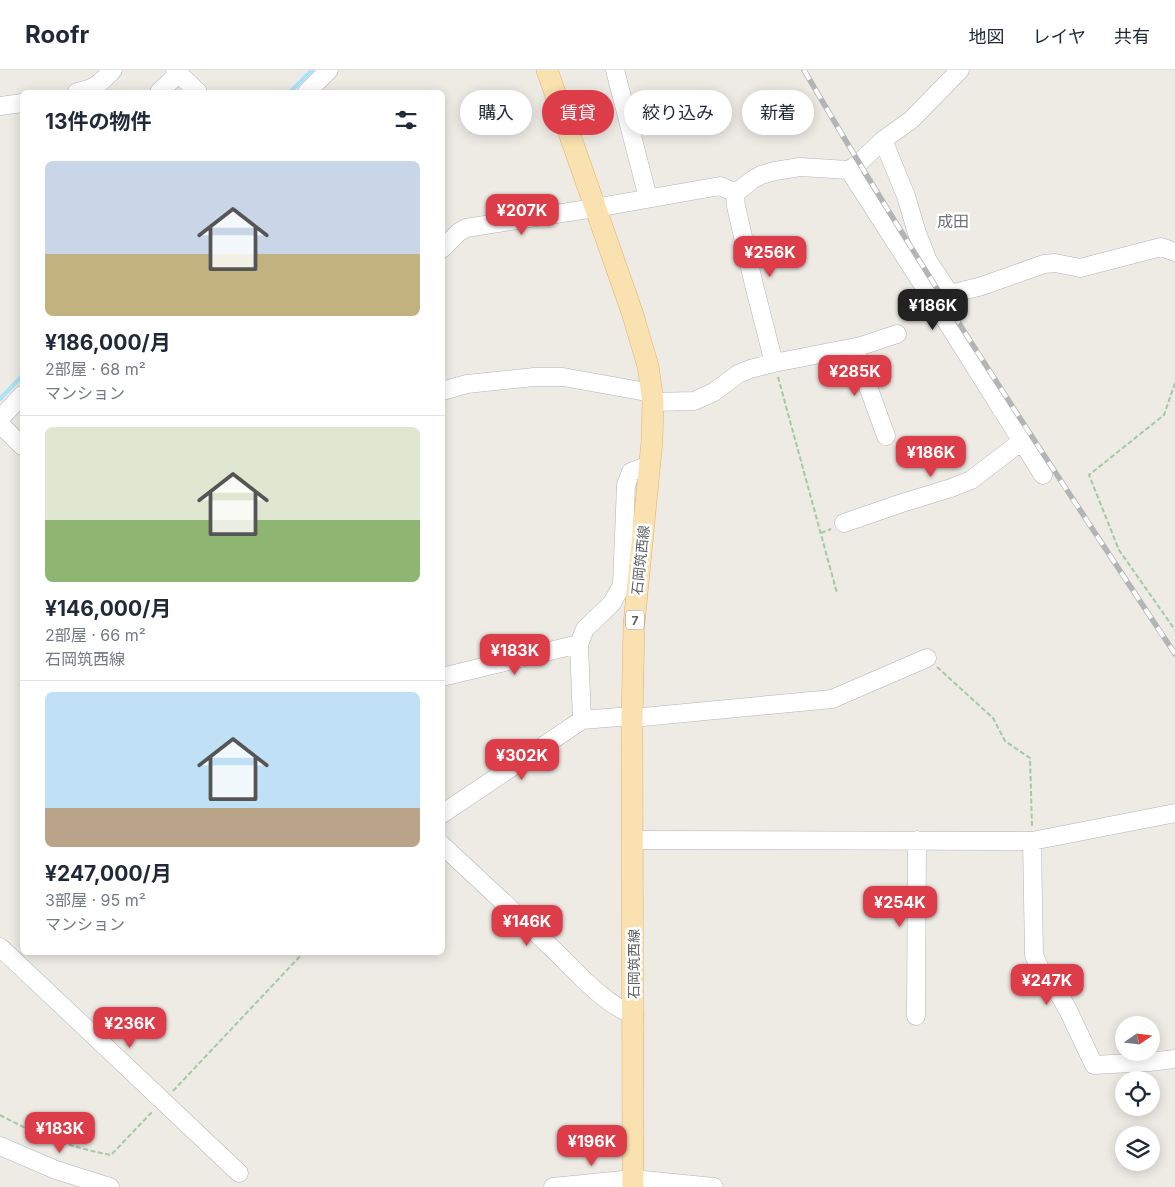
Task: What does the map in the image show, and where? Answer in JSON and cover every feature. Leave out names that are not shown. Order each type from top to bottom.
[{"type":"main road","name":"石岡筑西線","points":[[547,70],[641,339],[648,366],[652,398],[652,441],[634,624],[632,718],[634,1183]]},
{"type":"street","points":[[86,90],[98,84],[113,70]]},
{"type":"street","points":[[309,90],[329,70]]},
{"type":"street","points":[[615,70],[648,198]]},
{"type":"street","points":[[736,193],[752,180],[775,171],[800,167],[849,170],[883,140],[911,120],[960,70]]},
{"type":"street","points":[[161,90],[176,72],[196,90]]},
{"type":"street","points":[[0,106],[20,103]]},
{"type":"street","points":[[883,140],[906,196],[928,261],[950,294],[982,286],[1044,264],[1055,263],[1080,268],[1161,247],[1175,252]]},
{"type":"street","points":[[849,170],[1043,475]]},
{"type":"street","points":[[445,246],[459,232],[466,228],[720,186],[736,193]]},
{"type":"street","points":[[736,193],[736,206],[774,363]]},
{"type":"street","points":[[445,390],[476,383],[534,377],[564,377],[652,398],[694,401],[714,392],[738,374],[750,369],[854,348],[897,334]]},
{"type":"street","points":[[854,348],[886,436]]},
{"type":"street","points":[[0,418],[20,397]]},
{"type":"street","points":[[0,424],[20,444]]},
{"type":"street","points":[[844,524],[971,480],[1022,441]]},
{"type":"street","points":[[582,720],[579,644],[585,629],[612,603],[622,585],[626,485],[630,472],[650,465]]},
{"type":"street","points":[[445,676],[579,644]]},
{"type":"street","points":[[445,812],[582,720],[619,717],[632,718],[832,699],[927,658]]},
{"type":"street","points":[[633,840],[1032,841],[1175,813]]},
{"type":"street","points":[[916,1016],[917,840]]},
{"type":"street","points":[[1032,841],[1034,955],[1042,974],[1054,987],[1068,1010],[1094,1064],[1175,1059]]},
{"type":"street","points":[[445,848],[613,1005],[624,1012],[634,1015]]},
{"type":"street","points":[[0,947],[239,1173]]},
{"type":"street","points":[[0,1146],[56,1170],[110,1187]]},
{"type":"street","points":[[553,1187],[634,1183],[714,1187]]},
{"type":"path","points":[[774,363],[837,592]]},
{"type":"path","points":[[1175,383],[1164,415],[1089,475],[1119,550],[1175,630]]},
{"type":"path","points":[[927,658],[994,718],[1005,741],[1030,758],[1032,841]]},
{"type":"path","points":[[0,1115],[23,1128],[53,1140],[111,1155],[301,955]]},
{"type":"waterway","points":[[292,90],[312,70]]},
{"type":"waterway","points":[[0,399],[20,378]]},
{"type":"railway","points":[[804,70],[939,292],[1175,654]]},
{"type":"district","name":"成田","points":[[953,221]]}]
